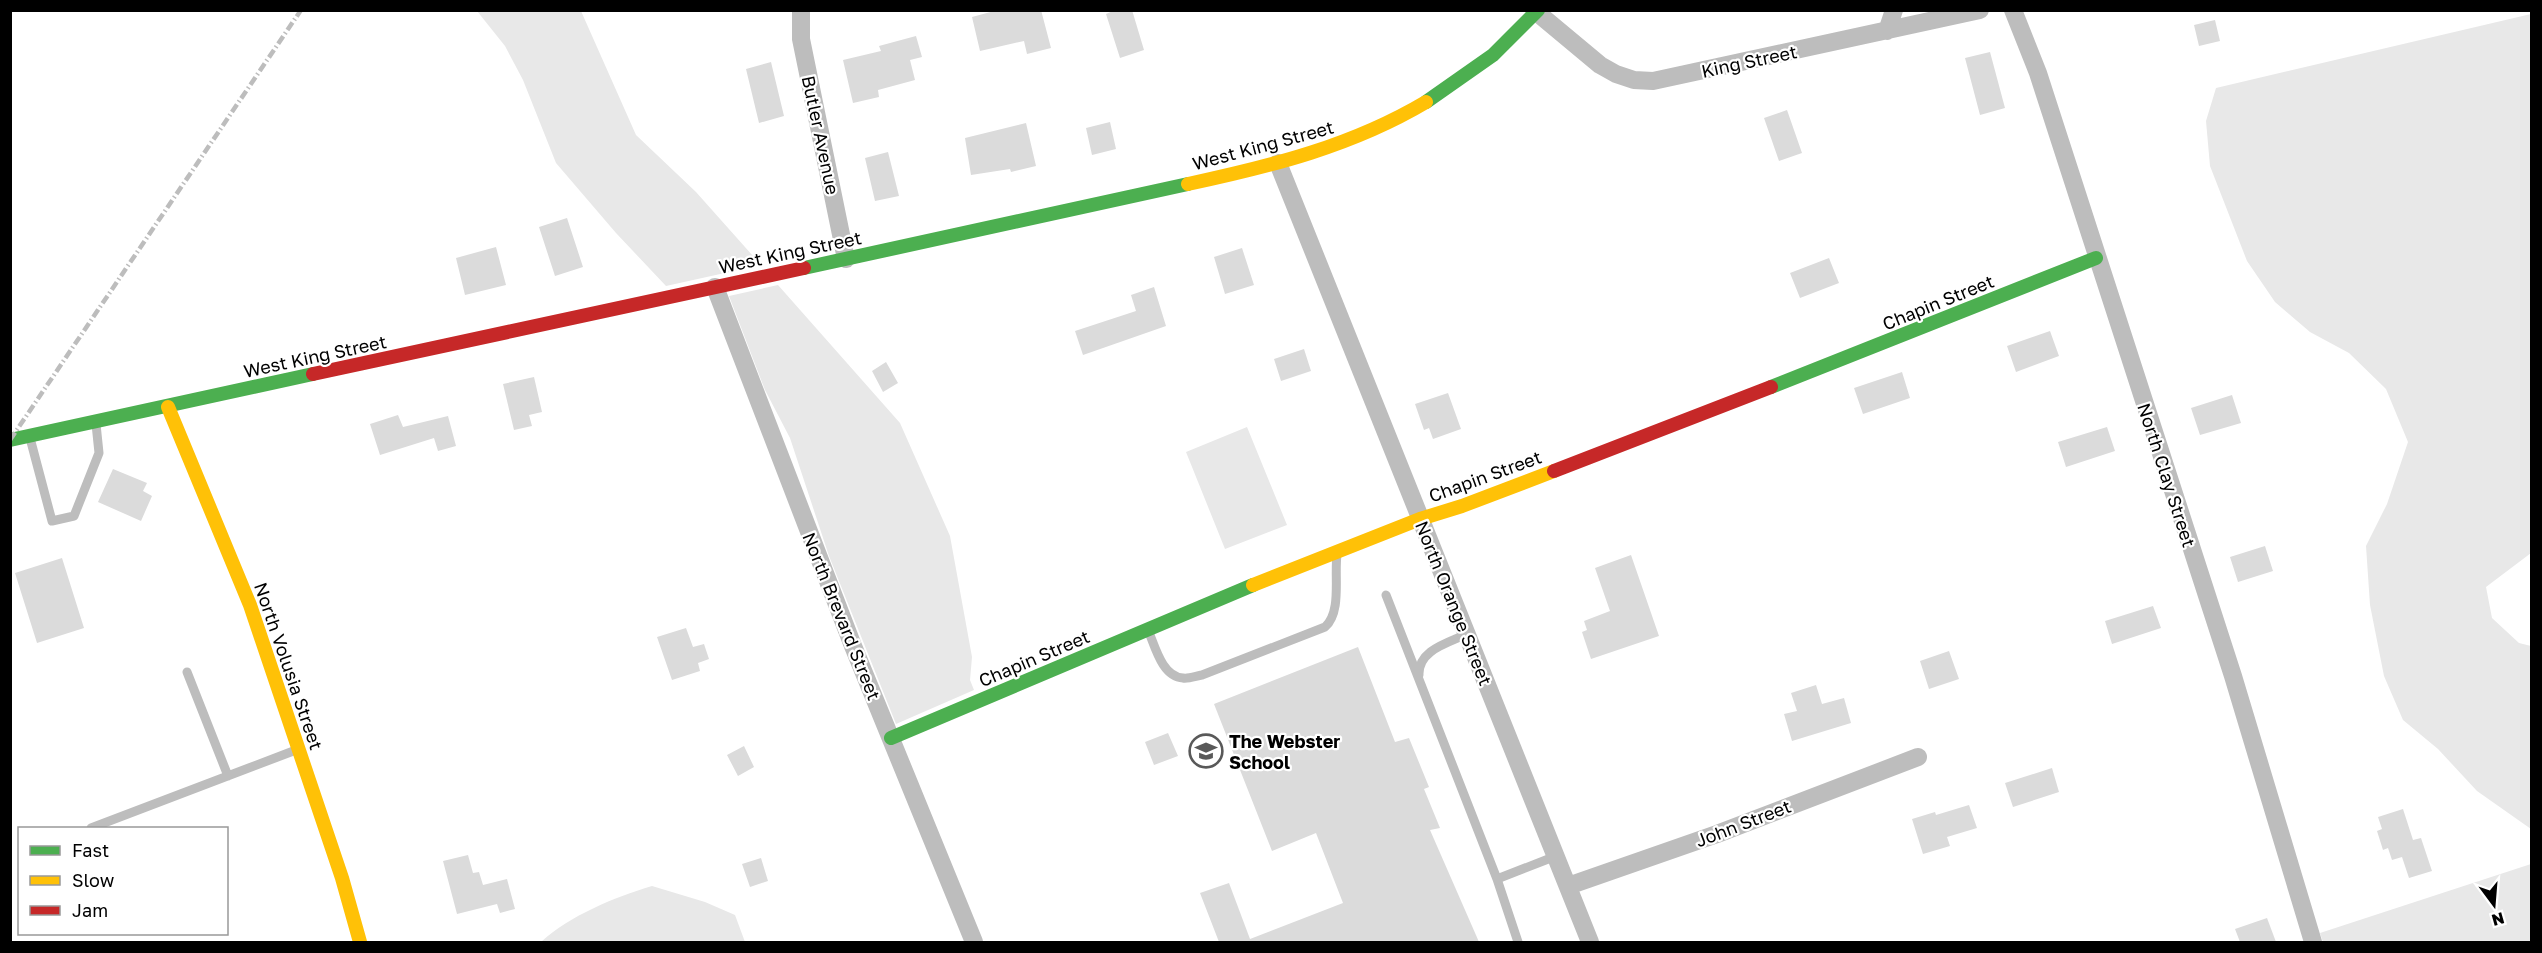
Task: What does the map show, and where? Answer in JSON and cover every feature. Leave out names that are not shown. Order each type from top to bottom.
[{"type":"main road","name":"West King Street","points":[[10,440],[1278,163],[1333,147],[1371,132],[1416,108],[1480,65],[1536,11]]},
{"type":"main road","name":"Chapin Street","points":[[891,738],[1148,628],[1337,552],[1898,338],[2096,258]]},
{"type":"main road","name":"North Volusia Street","points":[[168,406],[250,605],[342,878],[360,942]]},
{"type":"street","name":"Butler Avenue","points":[[801,10],[801,39],[846,259]]},
{"type":"street","points":[[1887,31],[1894,10]]},
{"type":"street","name":"King Street","points":[[1536,11],[1608,69],[1634,80],[1653,81],[1980,10]]},
{"type":"street","name":"North Clay Street","points":[[2013,10],[2037,73],[2233,676],[2313,942]]},
{"type":"street","name":"North Orange Street","points":[[1278,163],[1590,942]]},
{"type":"street","name":"North Brevard Street","points":[[716,287],[758,401],[974,942]]},
{"type":"street","name":"John Street","points":[[1568,886],[1717,834],[1918,757]]},
{"type":"lane","points":[[29,436],[52,521],[74,516],[99,453],[96,422]]},
{"type":"lane","points":[[1148,628],[1164,665],[1170,674],[1181,679],[1202,675],[1325,627],[1332,620],[1334,609],[1337,552]]},
{"type":"lane","points":[[1386,595],[1497,879],[1518,942]]},
{"type":"lane","points":[[1419,678],[1419,670],[1427,654],[1467,634]]},
{"type":"lane","points":[[187,672],[228,776]]},
{"type":"lane","points":[[94,827],[299,749]]},
{"type":"lane","points":[[1497,879],[1556,856]]},
{"type":"shaded area","points":[[477,11],[581,11],[636,135],[696,192],[761,265],[666,286],[616,233],[556,163],[523,80],[505,46]]},
{"type":"shaded area","points":[[2531,14],[2531,553],[2486,587],[2492,618],[2519,643],[2531,646],[2531,829],[2477,791],[2438,749],[2403,720],[2384,676],[2370,605],[2366,546],[2387,504],[2408,442],[2386,389],[2349,353],[2310,332],[2275,302],[2247,261],[2210,166],[2206,121],[2216,88]]},
{"type":"shaded area","points":[[778,285],[900,423],[950,536],[972,657],[970,680],[974,690],[896,724],[829,556],[790,438],[765,390],[729,296]]},
{"type":"shaded area","points":[[1247,427],[1287,525],[1225,549],[1186,452]]},
{"type":"shaded area","points":[[2531,864],[2531,942],[2323,942],[2320,933]]},
{"type":"shaded area","points":[[652,886],[705,902],[735,915],[745,942],[541,942],[553,932],[593,908]]},
{"type":"building","points":[[998,10],[1041,10],[1051,48],[1027,54],[1024,41],[980,51],[972,17]]},
{"type":"building","points":[[1115,10],[1132,10],[1144,50],[1120,58],[1106,14]]},
{"type":"building","points":[[2215,20],[2220,41],[2199,46],[2194,25]]},
{"type":"building","points":[[916,36],[922,57],[910,60],[915,80],[878,90],[879,97],[853,103],[843,60],[881,51],[879,46]]},
{"type":"building","points":[[1990,52],[2005,108],[1980,115],[1965,58]]},
{"type":"building","points":[[771,62],[784,116],[759,123],[746,69]]},
{"type":"building","points":[[1787,110],[1802,153],[1779,161],[1764,118]]},
{"type":"building","points":[[1110,122],[1116,149],[1092,155],[1086,128]]},
{"type":"building","points":[[1026,123],[1036,166],[1011,172],[1010,169],[971,175],[965,138]]},
{"type":"building","points":[[888,152],[899,196],[875,201],[865,158]]},
{"type":"building","points":[[567,218],[583,267],[555,276],[539,227]]},
{"type":"building","points":[[496,247],[506,285],[465,295],[456,258]]},
{"type":"building","points":[[1242,248],[1254,285],[1225,294],[1214,257]]},
{"type":"building","points":[[1829,258],[1839,283],[1800,298],[1790,273]]},
{"type":"building","points":[[1154,287],[1166,326],[1083,355],[1075,331],[1136,311],[1131,295]]},
{"type":"building","points":[[2050,331],[2059,356],[2016,372],[2007,346]]},
{"type":"building","points":[[1304,349],[1311,371],[1281,381],[1274,359]]},
{"type":"building","points":[[886,362],[898,383],[883,392],[872,371]]},
{"type":"building","points":[[1902,372],[1910,398],[1863,414],[1854,388]]},
{"type":"building","points":[[534,377],[542,412],[529,415],[532,426],[514,430],[503,384]]},
{"type":"building","points":[[1448,393],[1461,429],[1433,439],[1429,428],[1424,430],[1415,404]]},
{"type":"building","points":[[2232,395],[2241,423],[2200,435],[2191,408]]},
{"type":"building","points":[[398,415],[403,427],[448,416],[456,446],[438,451],[434,438],[380,455],[370,424]]},
{"type":"building","points":[[2107,427],[2115,451],[2066,467],[2058,442]]},
{"type":"building","points":[[113,469],[147,483],[143,491],[152,496],[141,521],[98,502]]},
{"type":"building","points":[[2265,546],[2273,571],[2238,582],[2230,557]]},
{"type":"building","points":[[1631,555],[1659,636],[1591,659],[1582,632],[1587,630],[1584,621],[1610,611],[1595,568]]},
{"type":"building","points":[[62,558],[84,628],[37,643],[15,573]]},
{"type":"building","points":[[2153,606],[2161,628],[2112,644],[2105,621]]},
{"type":"building","points":[[686,628],[693,647],[704,644],[709,659],[698,663],[700,671],[672,680],[657,637]]},
{"type":"building","points":[[1358,647],[1395,742],[1409,738],[1429,787],[1424,789],[1440,828],[1430,830],[1479,942],[1219,942],[1200,893],[1229,883],[1250,939],[1343,903],[1316,833],[1272,851],[1214,704]]},
{"type":"building","points":[[1949,651],[1959,679],[1929,689],[1920,661]]},
{"type":"building","points":[[1816,685],[1822,704],[1844,698],[1851,723],[1792,741],[1784,714],[1797,711],[1791,693]]},
{"type":"building","points":[[1168,733],[1178,756],[1154,765],[1145,742]]},
{"type":"building","points":[[744,746],[754,767],[738,776],[727,755]]},
{"type":"building","points":[[2052,768],[2059,792],[2013,807],[2005,783]]},
{"type":"building","points":[[1969,805],[1977,828],[1947,837],[1950,846],[1923,854],[1912,819],[1935,812],[1936,815]]},
{"type":"building","points":[[2403,809],[2413,840],[2421,838],[2432,871],[2409,878],[2402,857],[2392,860],[2388,848],[2383,850],[2377,831],[2382,829],[2378,817]]},
{"type":"building","points":[[468,855],[473,873],[479,872],[483,885],[507,879],[515,909],[500,913],[497,904],[457,914],[443,861]]},
{"type":"building","points":[[761,858],[768,881],[750,887],[742,864]]},
{"type":"building","points":[[2267,918],[2276,942],[2240,942],[2235,929]]},
{"type":"railway","points":[[10,440],[301,10]]},
{"type":"traffic: fast","points":[[1426,102],[1493,55],[1538,10]]},
{"type":"traffic: fast","points":[[804,268],[1188,184]]},
{"type":"traffic: fast","points":[[1771,387],[2096,258]]},
{"type":"traffic: fast","points":[[10,440],[313,374]]},
{"type":"traffic: fast","points":[[891,738],[1253,585]]},
{"type":"traffic: slow","points":[[1188,184],[1311,153],[1369,131],[1426,102]]},
{"type":"traffic: slow","points":[[168,407],[250,605],[342,878],[360,942]]},
{"type":"traffic: slow","points":[[1253,585],[1420,519],[1462,506],[1554,471]]},
{"type":"traffic: jam","points":[[313,374],[804,268]]},
{"type":"traffic: jam","points":[[1554,471],[1771,387]]},
{"type":"place","name":"The Webster School","points":[[1206,751]]}]
